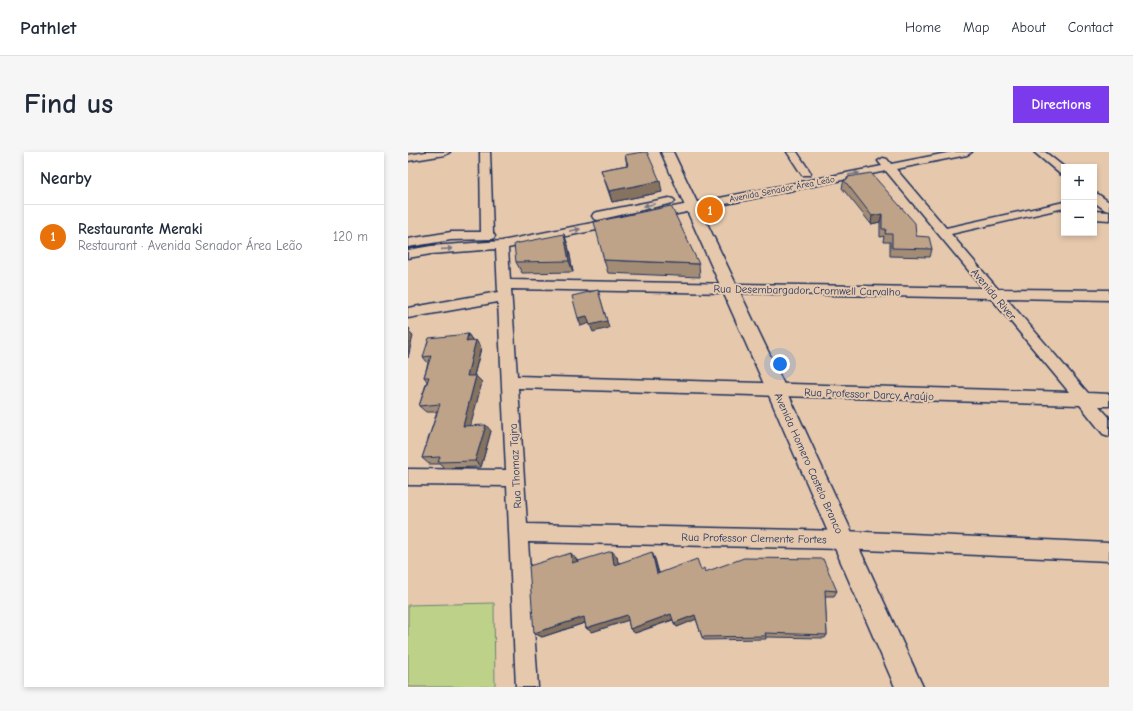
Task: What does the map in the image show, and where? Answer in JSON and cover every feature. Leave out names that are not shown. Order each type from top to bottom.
[{"type":"main road","name":"Avenida Homero Castelo Branco","points":[[667,152],[693,199],[730,289],[909,687]]},
{"type":"street","points":[[408,158],[445,152]]},
{"type":"street","points":[[485,152],[487,236]]},
{"type":"street","name":"Avenida Senador Área Leão","points":[[791,176],[810,172],[792,152]]},
{"type":"street","name":"Avenida Senador Área Leão","points":[[844,166],[885,163],[920,152]]},
{"type":"street","name":"Avenida Senador Área Leão","points":[[408,243],[451,236],[487,236],[521,232],[885,163],[968,152]]},
{"type":"street","points":[[1039,152],[1061,170]]},
{"type":"street","name":"Avenida River","points":[[885,163],[1109,429]]},
{"type":"street","points":[[1097,196],[1109,192]]},
{"type":"street","name":"Avenida Senador Área Leão","points":[[408,254],[431,250],[502,245],[693,199]]},
{"type":"street","points":[[1097,199],[1109,208]]},
{"type":"street","points":[[943,232],[1061,206]]},
{"type":"street","points":[[1031,213],[1061,214]]},
{"type":"street","points":[[1097,215],[1109,216]]},
{"type":"street","name":"Rua Thomaz Tajra","points":[[502,245],[527,687]]},
{"type":"street","name":"Rua Desembargador Cromwell Carvalho","points":[[408,313],[504,290],[730,289],[1109,295]]},
{"type":"street","name":"Rua Professor Darcy Araújo","points":[[510,382],[1109,400]]},
{"type":"street","points":[[408,477],[515,478]]},
{"type":"street","name":"Rua Professor Clemente Fortes","points":[[518,533],[844,540],[1109,552]]},
{"type":"green space","points":[[494,603],[495,687],[408,687],[408,605]]},
{"type":"building","points":[[647,152],[660,181],[609,191],[601,170],[628,165],[625,155]]},
{"type":"building","points":[[871,173],[915,223],[916,236],[929,237],[932,249],[892,248],[892,234],[885,234],[886,229],[882,229],[882,214],[872,216],[844,180],[848,179],[848,177]]},
{"type":"building","points":[[671,206],[699,264],[604,260],[594,222]]},
{"type":"building","points":[[564,234],[569,261],[516,262],[514,244]]},
{"type":"building","points":[[598,290],[607,321],[590,325],[587,316],[578,318],[572,296]]},
{"type":"building","points":[[468,334],[466,342],[476,340],[467,376],[476,376],[463,426],[486,425],[475,461],[438,462],[440,457],[422,458],[440,404],[419,406],[429,377],[424,377],[431,356],[423,357],[429,338]]},
{"type":"building","points":[[612,551],[614,565],[652,552],[657,574],[697,559],[701,570],[704,568],[705,572],[744,558],[823,559],[837,591],[825,590],[827,635],[765,633],[766,636],[702,637],[695,615],[674,623],[671,614],[630,629],[627,615],[586,628],[584,617],[534,633],[529,566],[571,553],[572,563]]},
{"type":"place","name":"Restaurante Meraki","points":[[710,210]]}]
